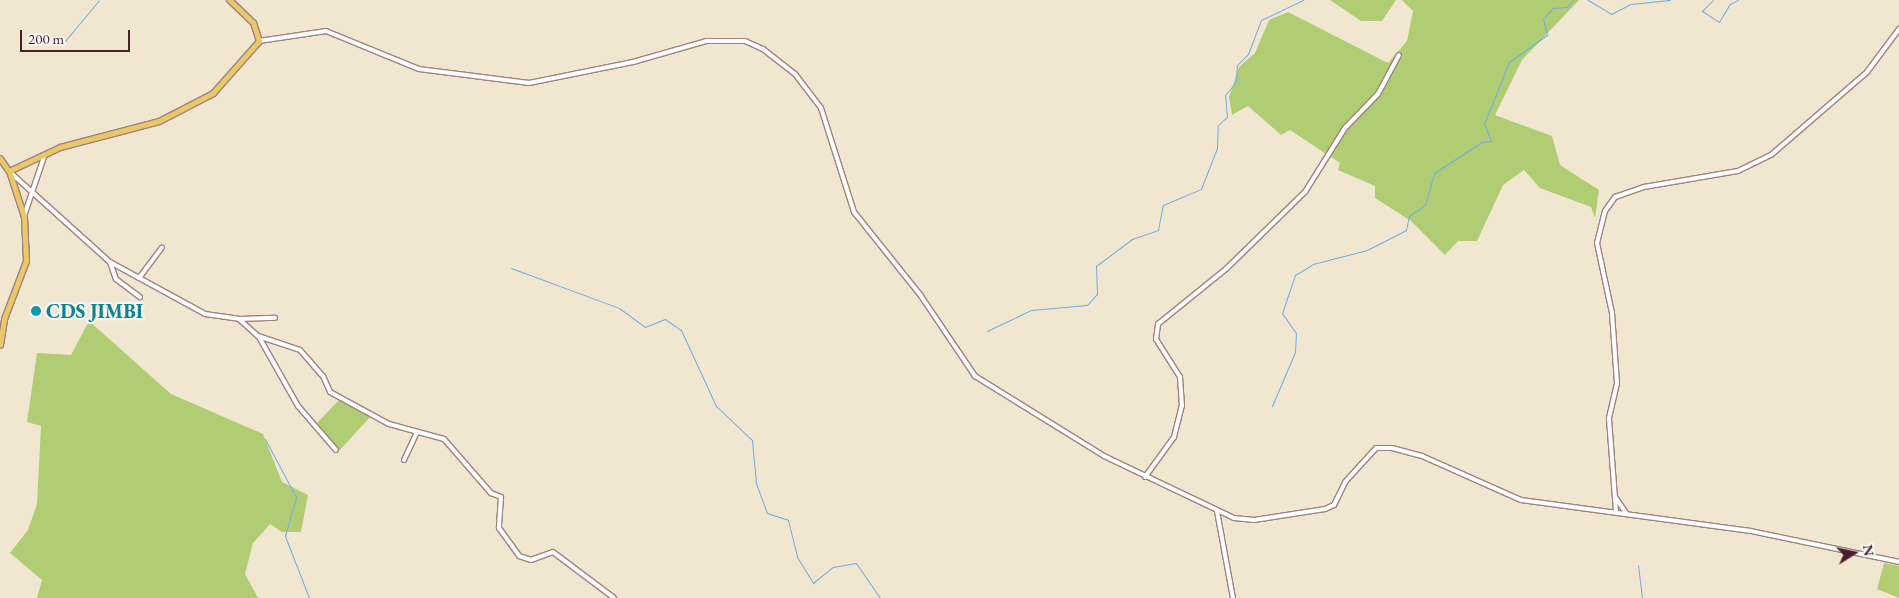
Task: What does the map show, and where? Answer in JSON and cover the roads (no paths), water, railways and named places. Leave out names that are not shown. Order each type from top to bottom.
[{"type":"main road","points":[[9,171],[44,157],[60,147],[152,124],[194,105],[226,81],[259,41],[253,23],[229,0]]},
{"type":"main road","points":[[0,158],[9,171],[24,217],[26,261],[4,319],[0,345]]},
{"type":"street","points":[[1616,512],[1609,418],[1617,383],[1612,313],[1597,243],[1605,211],[1615,197],[1644,187],[1738,171],[1771,155],[1866,72],[1899,29]]},
{"type":"street","points":[[259,41],[326,31],[419,69],[529,83],[632,62],[706,41],[745,42],[763,49],[795,74],[821,108],[854,212],[921,296],[975,376],[1087,446],[1145,477],[1217,511],[1254,520],[1325,509],[1334,505],[1354,470],[1382,448],[1422,456],[1521,500],[1785,537],[1899,562]]},
{"type":"street","points":[[1145,477],[1174,437],[1182,406],[1179,374],[1156,339],[1158,324],[1226,269],[1305,192],[1345,128],[1374,100],[1399,55]]},
{"type":"street","points":[[24,217],[29,192],[44,157]]},
{"type":"street","points":[[9,171],[29,192],[110,262],[205,314],[239,319],[275,318]]},
{"type":"street","points":[[139,278],[162,248]]},
{"type":"street","points":[[110,262],[116,278],[140,297]]},
{"type":"street","points":[[239,319],[258,336],[298,406],[336,450]]},
{"type":"street","points":[[258,336],[300,350],[323,376],[330,392],[390,424],[444,439],[490,493],[501,498],[499,528],[519,556],[531,560],[554,552],[614,598]]},
{"type":"street","points":[[404,460],[417,432]]},
{"type":"street","points":[[1615,497],[1628,514]]},
{"type":"street","points":[[1217,511],[1232,598]]},
{"type":"waterway","points":[[65,41],[99,0]]},
{"type":"waterway","points":[[987,331],[1031,310],[1087,305],[1097,294],[1096,266],[1132,239],[1158,230],[1163,205],[1201,189],[1217,148],[1218,125],[1227,117],[1225,95],[1236,82],[1237,65],[1248,54],[1261,20],[1303,0]]},
{"type":"waterway","points":[[1272,406],[1295,352],[1296,333],[1282,313],[1295,275],[1313,264],[1367,250],[1406,230],[1409,216],[1425,205],[1434,173],[1482,142],[1491,141],[1484,124],[1509,62],[1547,35],[1543,19],[1553,8],[1567,7],[1573,0]]},
{"type":"waterway","points":[[1588,0],[1611,14],[1631,4],[1670,0]]},
{"type":"waterway","points":[[1713,0],[1702,11],[1719,22],[1730,4],[1738,0]]},
{"type":"waterway","points":[[511,268],[619,308],[645,327],[665,319],[681,330],[716,406],[752,440],[756,483],[767,513],[788,520],[797,557],[813,583],[833,567],[856,563],[880,598]]},
{"type":"waterway","points":[[265,439],[296,497],[285,536],[309,598]]},
{"type":"waterway","points":[[1638,565],[1642,598]]},
{"type":"place","name":"CDS JIMBI","points":[[36,311]]}]
